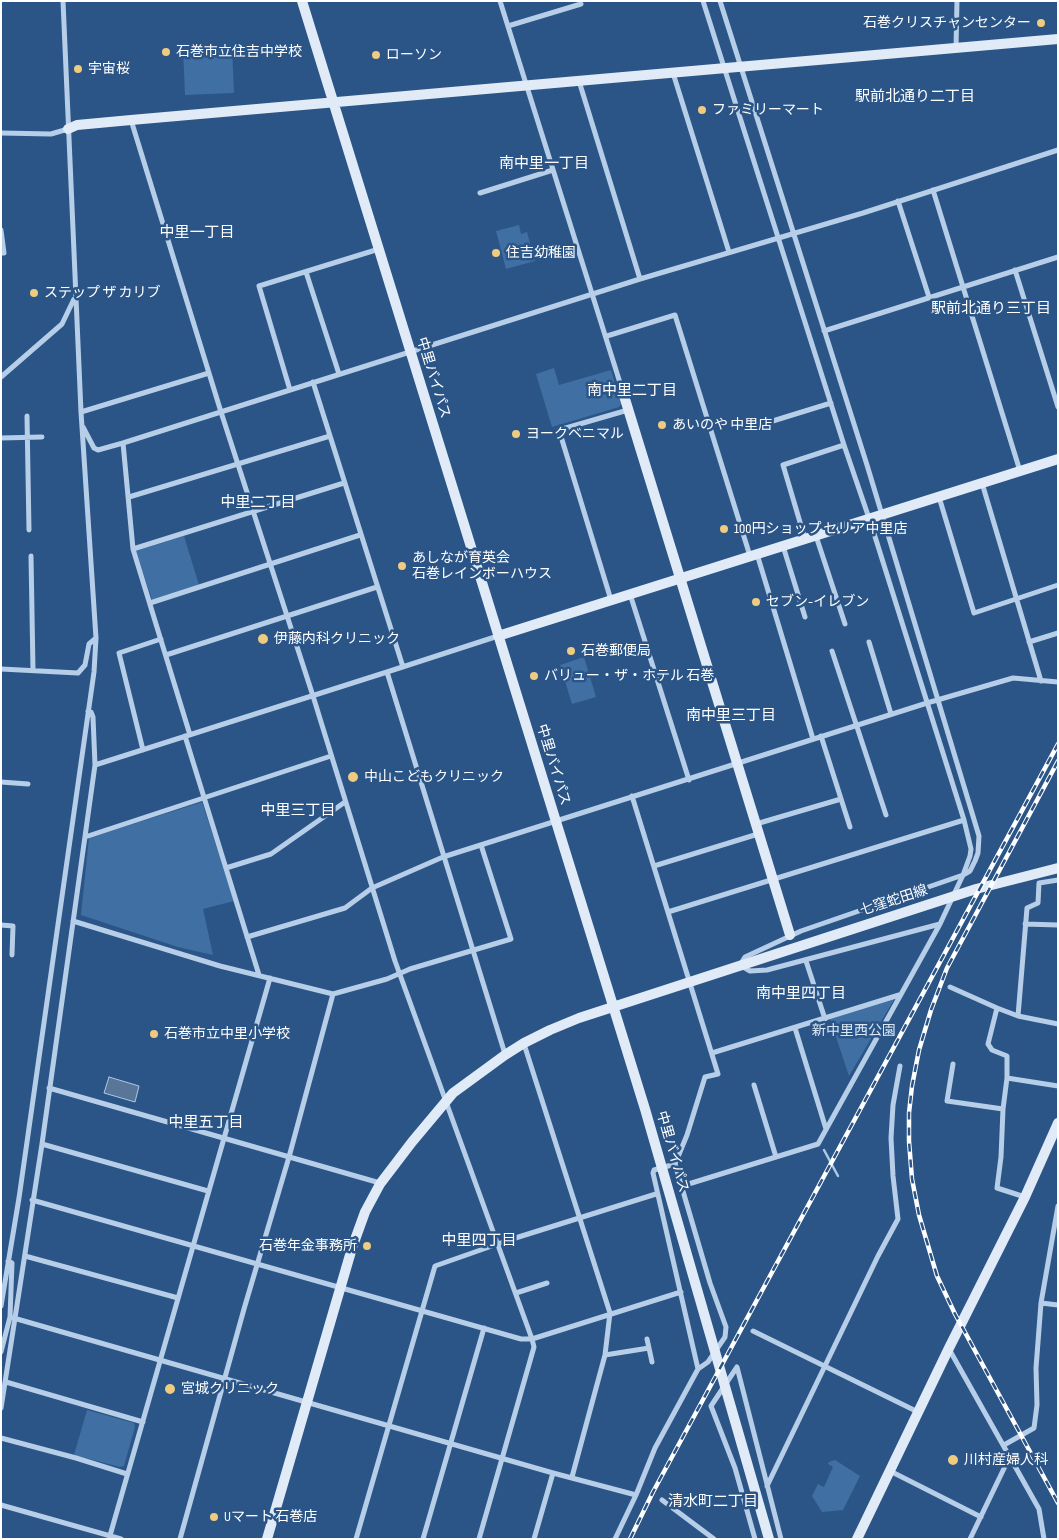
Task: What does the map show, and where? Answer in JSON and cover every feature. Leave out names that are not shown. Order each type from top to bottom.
[{"type":"street","points":[[1,1306],[22,1179],[94,672],[96,638],[81,412],[63,1]]},
{"type":"street","name":"中里バイパス","points":[[302,1],[662,1168],[769,1539]]},
{"type":"street","points":[[500,1],[591,294],[606,336],[790,935]]},
{"type":"street","points":[[682,1186],[818,1144],[940,924],[963,875],[971,849],[964,820],[869,519],[703,1]]},
{"type":"street","points":[[720,1],[882,515],[979,836],[978,853],[975,861],[970,870],[963,875],[790,935],[745,957],[740,966],[750,971],[767,970],[940,924]]},
{"type":"street","points":[[956,48],[957,1]]},
{"type":"street","points":[[508,26],[581,4]]},
{"type":"street","points":[[1,133],[51,134],[77,125],[1058,39]]},
{"type":"street","points":[[673,73],[729,252]]},
{"type":"street","points":[[579,81],[640,279]]},
{"type":"street","points":[[131,120],[221,412],[313,696],[399,974],[532,1338],[534,1347],[479,1539]]},
{"type":"street","points":[[82,424],[94,448],[98,450],[123,443],[591,294],[794,234],[1058,150]]},
{"type":"street","points":[[480,193],[553,170]]},
{"type":"street","points":[[933,190],[1020,471]]},
{"type":"street","points":[[898,201],[929,297]]},
{"type":"street","points":[[1,230],[4,253],[1,253]]},
{"type":"street","points":[[290,390],[259,286],[379,249]]},
{"type":"street","points":[[824,331],[1058,257]]},
{"type":"street","points":[[1015,270],[1058,407]]},
{"type":"street","points":[[306,272],[338,374]]},
{"type":"street","points":[[1,377],[62,324],[75,296]]},
{"type":"street","points":[[606,336],[675,315],[813,739]]},
{"type":"street","points":[[81,412],[209,373]]},
{"type":"street","points":[[313,382],[403,667]]},
{"type":"street","points":[[763,424],[831,403]]},
{"type":"street","points":[[611,600],[558,430],[628,410]]},
{"type":"street","points":[[27,416],[30,530]]},
{"type":"street","points":[[129,497],[330,436]]},
{"type":"street","points":[[1,438],[42,437]]},
{"type":"street","points":[[123,443],[133,549],[166,655],[205,798],[259,975]]},
{"type":"street","points":[[805,539],[783,465],[844,445]]},
{"type":"street","points":[[95,765],[1058,459]]},
{"type":"street","points":[[133,549],[344,483]]},
{"type":"street","points":[[982,483],[1040,681]]},
{"type":"street","points":[[939,497],[974,613],[1058,585]]},
{"type":"street","points":[[150,603],[360,535]]},
{"type":"street","points":[[816,536],[845,624]]},
{"type":"street","points":[[783,546],[805,618]]},
{"type":"street","points":[[31,556],[33,670]]},
{"type":"street","points":[[166,655],[377,587]]},
{"type":"street","points":[[630,594],[689,780]]},
{"type":"street","points":[[1029,642],[1058,633]]},
{"type":"street","points":[[1,669],[78,673],[85,665],[89,644],[96,638]]},
{"type":"street","points":[[143,750],[119,653],[161,639]]},
{"type":"street","points":[[869,642],[891,714]]},
{"type":"street","points":[[832,651],[886,815]]},
{"type":"street","points":[[387,672],[505,1055]]},
{"type":"street","points":[[247,937],[345,908],[372,888],[443,857],[891,714],[1013,678],[1058,682]]},
{"type":"street","points":[[1,1408],[6,1382],[13,1318],[25,1256],[42,1144],[95,765],[93,717],[91,712],[88,711]]},
{"type":"street","points":[[822,736],[850,827]]},
{"type":"street","points":[[85,837],[331,756]]},
{"type":"street","points":[[1,782],[28,784]]},
{"type":"street","points":[[615,1539],[636,1495],[655,1448],[698,1369],[708,1362],[725,1337],[726,1327],[710,1283],[675,1164],[687,1135],[705,1077],[718,1074],[632,796]]},
{"type":"street","points":[[654,866],[841,799]]},
{"type":"street","points":[[226,868],[271,854],[345,802]]},
{"type":"street","points":[[668,912],[964,820]]},
{"type":"street","points":[[73,921],[220,966],[333,994],[510,939],[481,844]]},
{"type":"street","name":"七窪蛇田線","points":[[267,1539],[352,1248],[366,1212],[380,1184],[453,1093],[524,1043],[561,1025],[967,892],[1058,868]]},
{"type":"street","points":[[1018,1016],[1027,908],[1038,902],[1039,883],[1058,880]]},
{"type":"street","points":[[1025,924],[1058,925]]},
{"type":"street","points":[[1,925],[13,926],[12,955]]},
{"type":"street","points":[[806,961],[825,1019]]},
{"type":"street","points":[[110,1537],[126,1474],[143,1422],[270,978]]},
{"type":"street","points":[[950,987],[1018,1016],[1058,1024]]},
{"type":"street","points":[[180,1539],[333,994]]},
{"type":"street","points":[[712,1053],[900,995]]},
{"type":"street","points":[[997,1008],[988,1044],[992,1050],[1007,1056],[1007,1078],[997,1188],[1025,1197]]},
{"type":"street","points":[[795,1028],[826,1129]]},
{"type":"street","points":[[524,1043],[610,1313],[605,1355],[572,1478]]},
{"type":"street","points":[[953,1064],[948,1101],[1003,1109]]},
{"type":"street","points":[[767,1486],[878,1256],[898,1219],[891,1138],[893,1105],[900,1066]]},
{"type":"street","points":[[1007,1078],[1058,1086]]},
{"type":"street","points":[[754,1085],[776,1157]]},
{"type":"street","points":[[49,1088],[289,1156],[380,1184]]},
{"type":"street","points":[[857,1539],[949,1348],[1025,1197],[1058,1123]]},
{"type":"street","points":[[42,1144],[208,1191]]},
{"type":"street","points":[[675,1164],[654,1170],[653,1173],[656,1194],[698,1369]]},
{"type":"street","points":[[356,1539],[435,1266],[656,1194]]},
{"type":"street","points":[[32,1200],[521,1339],[532,1338],[681,1292]]},
{"type":"street","points":[[1004,1445],[1034,1428],[1037,1405],[1036,1368],[1041,1303],[1058,1206]]},
{"type":"street","points":[[25,1256],[178,1298]]},
{"type":"street","points":[[1,1352],[13,1318],[12,1263],[8,1261]]},
{"type":"street","points":[[516,1293],[547,1283]]},
{"type":"street","points":[[1041,1303],[1058,1304]]},
{"type":"street","points":[[13,1318],[553,1473],[636,1495]]},
{"type":"street","points":[[424,1539],[484,1328]]},
{"type":"street","points":[[753,1331],[918,1412]]},
{"type":"street","points":[[647,1339],[652,1362]]},
{"type":"street","points":[[605,1355],[649,1348]]},
{"type":"street","points":[[949,1348],[1039,1509],[1044,1539]]},
{"type":"street","points":[[755,1539],[735,1468],[711,1406],[737,1367],[781,1539]]},
{"type":"street","points":[[6,1382],[143,1422]]},
{"type":"street","points":[[1,1438],[76,1458],[126,1474]]},
{"type":"street","points":[[970,1539],[1010,1456]]},
{"type":"street","points":[[890,1471],[981,1517]]},
{"type":"street","points":[[534,1539],[553,1473]]},
{"type":"street","points":[[662,1500],[714,1539]]},
{"type":"street","points":[[1,1505],[121,1539]]},
{"type":"green space","points":[[232,46],[234,93],[185,95],[183,48]]},
{"type":"green space","points":[[519,225],[521,234],[527,232],[535,261],[506,269],[496,231]]},
{"type":"green space","points":[[554,368],[559,385],[611,370],[621,404],[619,407],[552,427],[536,374]]},
{"type":"green space","points":[[184,536],[199,585],[152,600],[136,551]]},
{"type":"green space","points":[[584,657],[596,697],[572,704],[560,665]]},
{"type":"green space","points":[[202,802],[234,901],[203,909],[213,955],[178,947],[81,915],[89,838]]},
{"type":"green space","name":"新中里西公園","points":[[895,998],[849,1076],[830,1019]]},
{"type":"green space","points":[[87,1410],[134,1423],[135,1427],[124,1466],[120,1467],[74,1455]]},
{"type":"green space","points":[[835,1460],[860,1476],[843,1510],[822,1512],[812,1496],[818,1484],[824,1487],[833,1467],[828,1464]]},
{"type":"shaded area","points":[[109,1077],[139,1086],[135,1102],[104,1093]]},
{"type":"waterway","points":[[824,1150],[838,1176]]},
{"type":"railway","points":[[630,1539],[653,1492],[1058,744]]},
{"type":"railway","points":[[1058,761],[947,968],[931,1010],[919,1050],[909,1113],[912,1179],[919,1215],[937,1276],[955,1314],[1058,1503]]},
{"type":"place","name":"石巻クリスチャンセンター","points":[[1041,23]]},
{"type":"place","name":"石巻市立住吉中学校","points":[[166,52]]},
{"type":"place","name":"ローソン","points":[[376,55]]},
{"type":"place","name":"宇宙桜","points":[[78,69]]},
{"type":"place","name":"ファミリーマート","points":[[702,110]]},
{"type":"place","name":"住吉幼稚園","points":[[496,253]]},
{"type":"place","name":"ステップ ザ カリブ","points":[[34,293]]},
{"type":"place","name":"あいのや 中里店","points":[[662,425]]},
{"type":"place","name":"ヨークベニマル","points":[[516,434]]},
{"type":"place","name":"100円ショップ セリア中里店","points":[[724,529]]},
{"type":"place","name":"あしなが育英会 石巻レインボーハウス","points":[[402,566]]},
{"type":"place","name":"セブン-イレブン","points":[[756,602]]},
{"type":"place","name":"伊藤内科クリニック","points":[[263,639]]},
{"type":"place","name":"石巻郵便局","points":[[571,651]]},
{"type":"place","name":"バリュー・ザ・ホテル 石巻","points":[[534,676]]},
{"type":"place","name":"中山こどもクリニック","points":[[353,777]]},
{"type":"place","name":"石巻市立中里小学校","points":[[154,1034]]},
{"type":"place","name":"石巻年金事務所","points":[[367,1246]]},
{"type":"place","name":"宮城クリニック","points":[[170,1389]]},
{"type":"place","name":"川村産婦人科","points":[[953,1460]]},
{"type":"place","name":"Uマート 石巻店","points":[[214,1517]]},
{"type":"district","name":"駅前北通り二丁目","points":[[915,97]]},
{"type":"district","name":"南中里一丁目","points":[[544,164]]},
{"type":"district","name":"中里一丁目","points":[[197,233]]},
{"type":"district","name":"駅前北通り三丁目","points":[[991,309]]},
{"type":"district","name":"南中里二丁目","points":[[632,391]]},
{"type":"district","name":"中里二丁目","points":[[258,503]]},
{"type":"district","name":"南中里三丁目","points":[[731,716]]},
{"type":"district","name":"中里三丁目","points":[[298,811]]},
{"type":"district","name":"南中里四丁目","points":[[801,994]]},
{"type":"district","name":"中里五丁目","points":[[206,1123]]},
{"type":"district","name":"中里四丁目","points":[[479,1241]]},
{"type":"district","name":"清水町二丁目","points":[[713,1502]]}]
